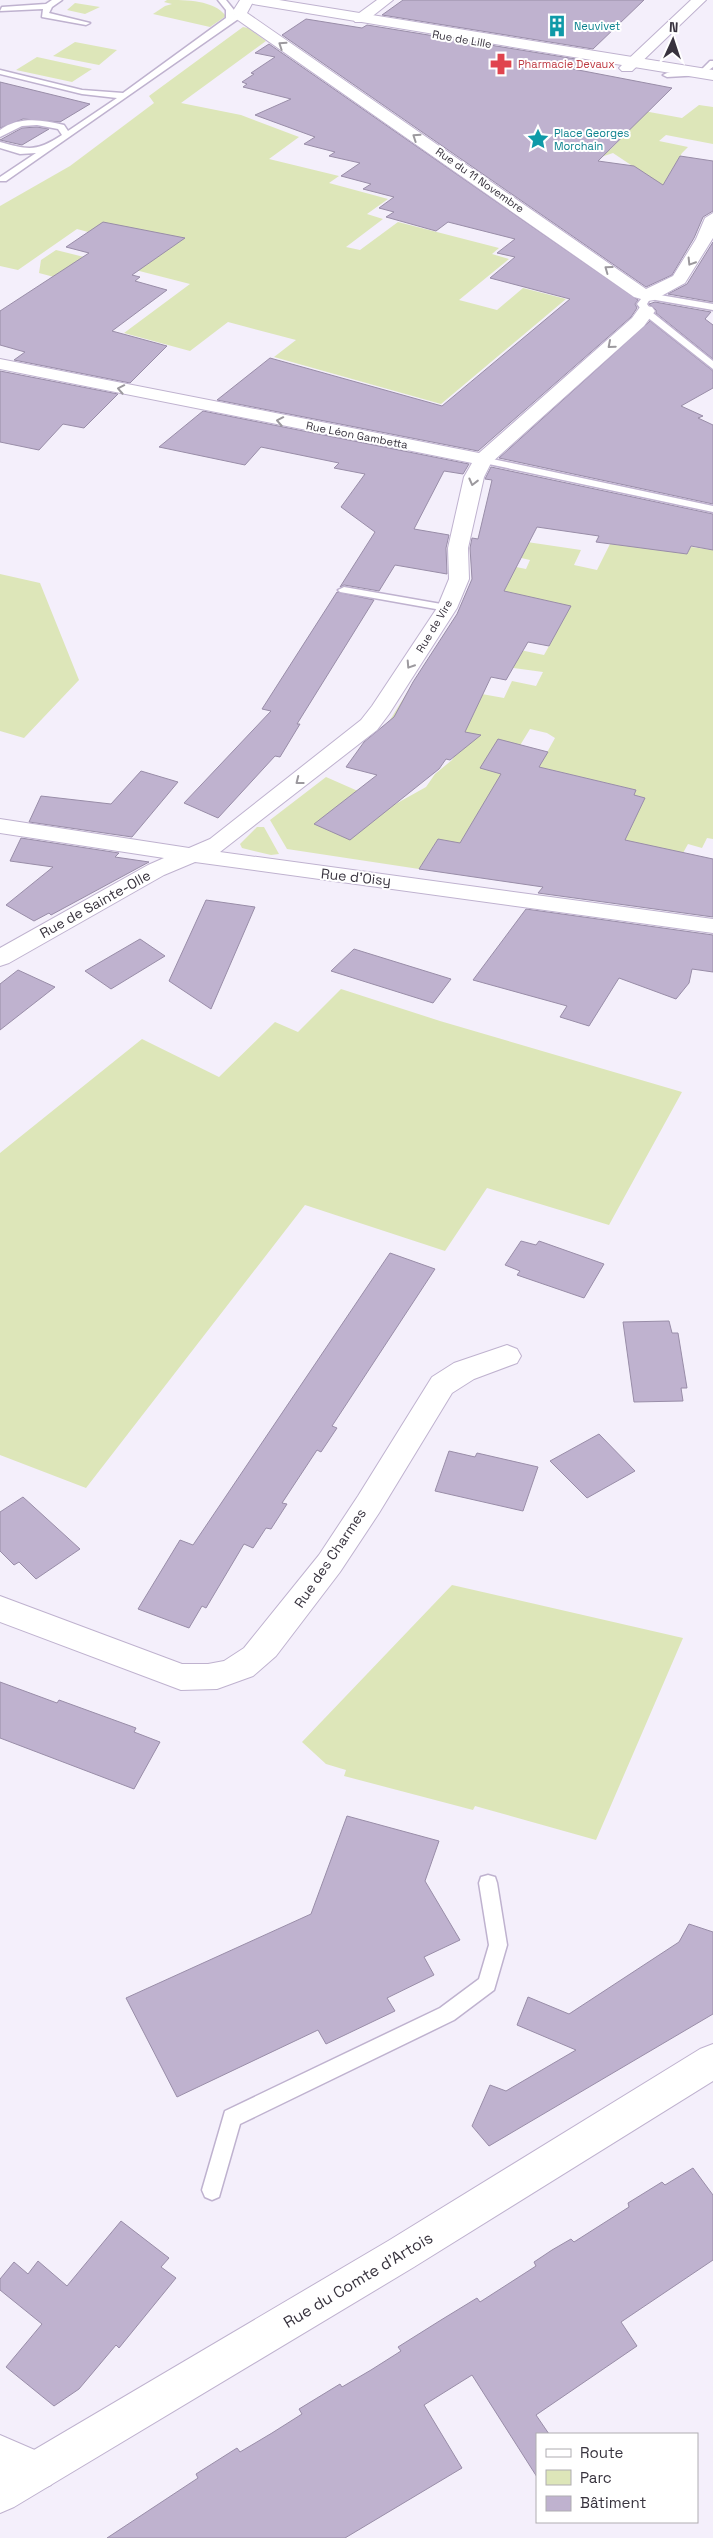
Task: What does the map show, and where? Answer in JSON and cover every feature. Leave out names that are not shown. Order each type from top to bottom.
[{"type":"street","points":[[235,17],[247,0]]},
{"type":"street","name":"Rue de Lille","points":[[253,0],[631,65],[710,74]]},
{"type":"street","points":[[360,19],[386,0]]},
{"type":"street","points":[[631,65],[699,0]]},
{"type":"street","name":"Rue du 11 Novembre","points":[[235,17],[610,270],[647,304]]},
{"type":"street","name":"Rue de Lille","points":[[631,65],[667,75],[710,74]]},
{"type":"street","name":"Rue de Vire","points":[[192,855],[218,844],[368,725],[381,709],[447,608],[459,579],[458,548],[474,477],[483,460],[638,322],[647,304],[679,279],[704,239],[713,218]]},
{"type":"street","name":"Rue Léon Gambetta","points":[[0,364],[483,460]]},
{"type":"street","name":"Rue d'Oisy","points":[[0,826],[192,855],[713,926]]},
{"type":"street","name":"Rue de Sainte-Olle","points":[[0,958],[156,870],[192,855]]},
{"type":"street","name":"Rue des Charmes","points":[[0,1608],[181,1677],[218,1676],[235,1670],[251,1661],[313,1588],[442,1385],[464,1371],[507,1356]]},
{"type":"street","name":"Rue du Comte d'Artois","points":[[0,2493],[393,2259],[713,2061]]},
{"type":"street","points":[[0,2455],[37,2471]]},
{"type":"lane","points":[[2,9],[48,6],[58,0]]},
{"type":"lane","points":[[3,178],[125,96],[235,17],[222,0]]},
{"type":"lane","points":[[48,6],[45,15],[86,23]]},
{"type":"lane","points":[[0,72],[82,92],[125,96]]},
{"type":"lane","points":[[0,134],[8,128],[22,123],[35,122],[61,127],[67,135]]},
{"type":"lane","points":[[0,145],[26,151],[46,150]]},
{"type":"lane","points":[[647,304],[713,307]]},
{"type":"lane","name":"Rue du 11 Novembre","points":[[647,304],[713,366]]},
{"type":"lane","name":"Rue Léon Gambetta","points":[[483,460],[713,509]]},
{"type":"lane","points":[[344,590],[447,608]]},
{"type":"lane","points":[[212,2190],[232,2118],[447,2014],[487,1984],[498,1946],[488,1883]]},
{"type":"green space","points":[[167,0],[207,4],[221,11],[226,16],[210,27],[153,14],[172,4],[164,2]]},
{"type":"green space","points":[[75,3],[100,7],[85,14],[67,10]]},
{"type":"green space","points":[[243,27],[248,28],[266,41],[181,103],[241,115],[299,137],[269,159],[339,176],[329,183],[388,199],[367,214],[383,219],[346,247],[360,250],[398,222],[499,248],[492,254],[509,259],[459,300],[497,310],[523,288],[566,299],[441,404],[274,357],[296,340],[228,322],[190,351],[124,333],[190,284],[116,265],[88,286],[39,273],[41,260],[56,250],[92,259],[118,240],[77,229],[18,270],[0,266],[0,206],[70,166],[154,103],[149,96]]},
{"type":"green space","points":[[75,42],[117,50],[99,65],[53,56]]},
{"type":"green space","points":[[37,57],[92,69],[72,82],[16,70]]},
{"type":"green space","points":[[699,105],[713,107],[713,144],[666,135],[659,141],[688,147],[682,153],[644,217],[592,176],[631,165],[613,153],[601,157],[585,145],[610,150],[635,124],[633,109],[682,118]]},
{"type":"green space","points":[[527,542],[581,550],[574,565],[597,570],[610,544],[618,545],[620,542],[687,554],[691,547],[713,550],[713,839],[707,838],[702,848],[688,844],[683,853],[620,849],[645,798],[634,795],[636,790],[539,767],[555,738],[547,733],[530,729],[460,844],[438,839],[419,869],[287,849],[270,820],[326,777],[392,806],[426,787],[435,774],[452,760],[470,733],[390,720],[408,691],[454,689],[504,698],[512,681],[536,686],[543,672],[476,663],[481,642],[544,655],[553,639],[504,591],[516,567],[526,569],[530,560],[517,557]]},
{"type":"green space","points":[[0,574],[40,583],[79,680],[24,738],[0,731]]},
{"type":"green space","points":[[257,827],[264,827],[279,854],[271,855],[242,848],[240,844]]},
{"type":"green space","points":[[341,989],[440,1021],[682,1092],[609,1225],[487,1188],[445,1251],[305,1205],[86,1488],[0,1455],[0,1153],[142,1039],[219,1077],[275,1022],[298,1032]]},
{"type":"green space","points":[[452,1585],[683,1638],[596,1840],[475,1806],[473,1810],[344,1776],[346,1770],[326,1764],[302,1742]]},
{"type":"building","points":[[403,0],[644,0],[593,49],[382,15]]},
{"type":"building","points":[[306,19],[362,28],[367,25],[582,60],[573,69],[672,88],[598,161],[634,166],[663,185],[680,156],[713,161],[713,211],[703,217],[694,238],[672,275],[646,287],[282,35]]},
{"type":"building","points":[[269,44],[638,300],[635,304],[637,308],[631,317],[478,451],[217,400],[270,358],[442,406],[570,299],[490,278],[515,257],[497,253],[515,239],[448,222],[436,231],[386,217],[394,212],[379,208],[394,197],[363,189],[371,184],[341,176],[360,163],[329,156],[335,152],[304,144],[315,137],[255,115],[291,99],[243,87],[247,84],[242,82],[254,74],[251,73],[275,57],[255,53]]},
{"type":"building","points":[[0,82],[90,104],[60,122],[23,119],[0,128]]},
{"type":"building","points":[[37,127],[49,129],[22,145],[0,140],[22,128]]},
{"type":"building","points":[[103,222],[185,238],[132,275],[140,277],[135,281],[167,290],[112,331],[167,346],[130,383],[14,360],[25,352],[0,345],[0,311],[89,253],[66,247]]},
{"type":"building","points":[[713,242],[713,302],[668,294],[687,284]]},
{"type":"building","points":[[655,302],[711,312],[705,319],[713,325],[713,359],[656,313],[656,310],[649,304]]},
{"type":"building","points":[[650,321],[713,371],[713,388],[681,406],[703,416],[698,418],[713,425],[713,504],[499,458]]},
{"type":"building","points":[[0,371],[118,394],[84,428],[63,424],[39,450],[0,442]]},
{"type":"building","points":[[203,411],[469,464],[463,474],[444,471],[414,529],[449,535],[446,548],[447,574],[395,565],[379,591],[344,585],[340,587],[375,532],[341,507],[365,474],[334,468],[339,463],[261,447],[245,465],[159,447]]},
{"type":"building","points":[[491,467],[713,514],[713,550],[691,546],[687,554],[596,542],[599,536],[537,527],[504,591],[571,606],[549,646],[528,642],[506,680],[491,677],[465,732],[481,735],[450,760],[446,759],[439,769],[350,840],[314,824],[377,775],[346,767],[364,742],[394,717],[413,682],[457,614],[472,579],[470,548],[472,538],[478,539],[492,480],[485,479]]},
{"type":"building","points":[[337,592],[374,600],[297,724],[300,724],[280,757],[275,756],[218,818],[184,803],[271,711],[262,709]]},
{"type":"building","points":[[498,739],[548,752],[539,767],[636,790],[634,795],[645,798],[625,840],[713,859],[713,917],[538,893],[543,887],[419,869],[438,839],[460,843],[501,774],[480,768]]},
{"type":"building","points":[[141,771],[178,782],[132,837],[29,822],[41,796],[111,804]]},
{"type":"building","points":[[21,838],[119,853],[115,857],[149,862],[51,915],[49,913],[34,921],[6,905],[53,867],[10,861]]},
{"type":"building","points":[[206,900],[255,907],[211,1009],[169,981]]},
{"type":"building","points":[[526,909],[713,935],[713,972],[692,969],[689,983],[676,999],[619,978],[589,1026],[560,1017],[567,1006],[473,980]]},
{"type":"building","points":[[140,939],[165,956],[111,989],[85,971]]},
{"type":"building","points":[[354,949],[451,979],[433,1003],[331,971]]},
{"type":"building","points":[[18,970],[55,987],[0,1030],[0,984]]},
{"type":"building","points":[[521,1241],[536,1245],[539,1241],[604,1264],[584,1298],[517,1275],[520,1271],[505,1265]]},
{"type":"building","points":[[390,1253],[435,1269],[332,1426],[337,1428],[321,1452],[317,1450],[282,1503],[287,1504],[271,1529],[266,1528],[253,1548],[244,1544],[206,1608],[202,1606],[189,1628],[138,1609],[180,1540],[193,1545]]},
{"type":"building","points":[[669,1321],[672,1333],[678,1333],[687,1388],[681,1388],[683,1401],[634,1402],[623,1322]]},
{"type":"building","points":[[599,1434],[635,1471],[587,1498],[550,1461]]},
{"type":"building","points":[[449,1451],[475,1457],[477,1453],[538,1467],[523,1511],[435,1491]]},
{"type":"building","points":[[23,1497],[80,1549],[36,1579],[19,1562],[14,1565],[0,1551],[0,1512]]},
{"type":"building","points":[[0,1682],[57,1703],[59,1700],[136,1728],[134,1732],[160,1742],[134,1789],[0,1738]]},
{"type":"building","points":[[347,1816],[439,1841],[425,1881],[460,1940],[424,1957],[434,1975],[387,1998],[395,2011],[326,2044],[318,2030],[177,2097],[126,1998],[311,1914]]},
{"type":"building","points":[[689,1924],[713,1932],[713,2014],[489,2146],[472,2126],[490,2085],[506,2091],[576,2050],[517,2025],[528,1997],[569,2014],[679,1942]]},
{"type":"building","points":[[693,2168],[713,2195],[713,2260],[621,2322],[637,2346],[536,2415],[548,2433],[536,2433],[536,2475],[472,2375],[424,2405],[462,2468],[345,2538],[107,2538],[198,2478],[196,2474],[237,2448],[240,2452],[272,2433],[302,2414],[299,2409],[340,2384],[342,2387],[371,2370],[401,2351],[398,2347],[477,2298],[480,2302],[536,2266],[534,2262],[552,2250],[571,2239],[574,2242],[629,2207],[628,2203],[662,2182],[665,2185]]},
{"type":"building","points":[[121,2221],[169,2258],[161,2267],[176,2278],[119,2348],[116,2345],[79,2389],[54,2406],[6,2367],[42,2324],[0,2290],[0,2279],[14,2262],[28,2274],[38,2261],[67,2286]]},
{"type":"place","name":"Neuvivet","points":[[557,26]]},
{"type":"place","name":"Pharmacie Devaux","points":[[501,64]]},
{"type":"place","name":"Place Georges Morchain","points":[[538,139]]}]
